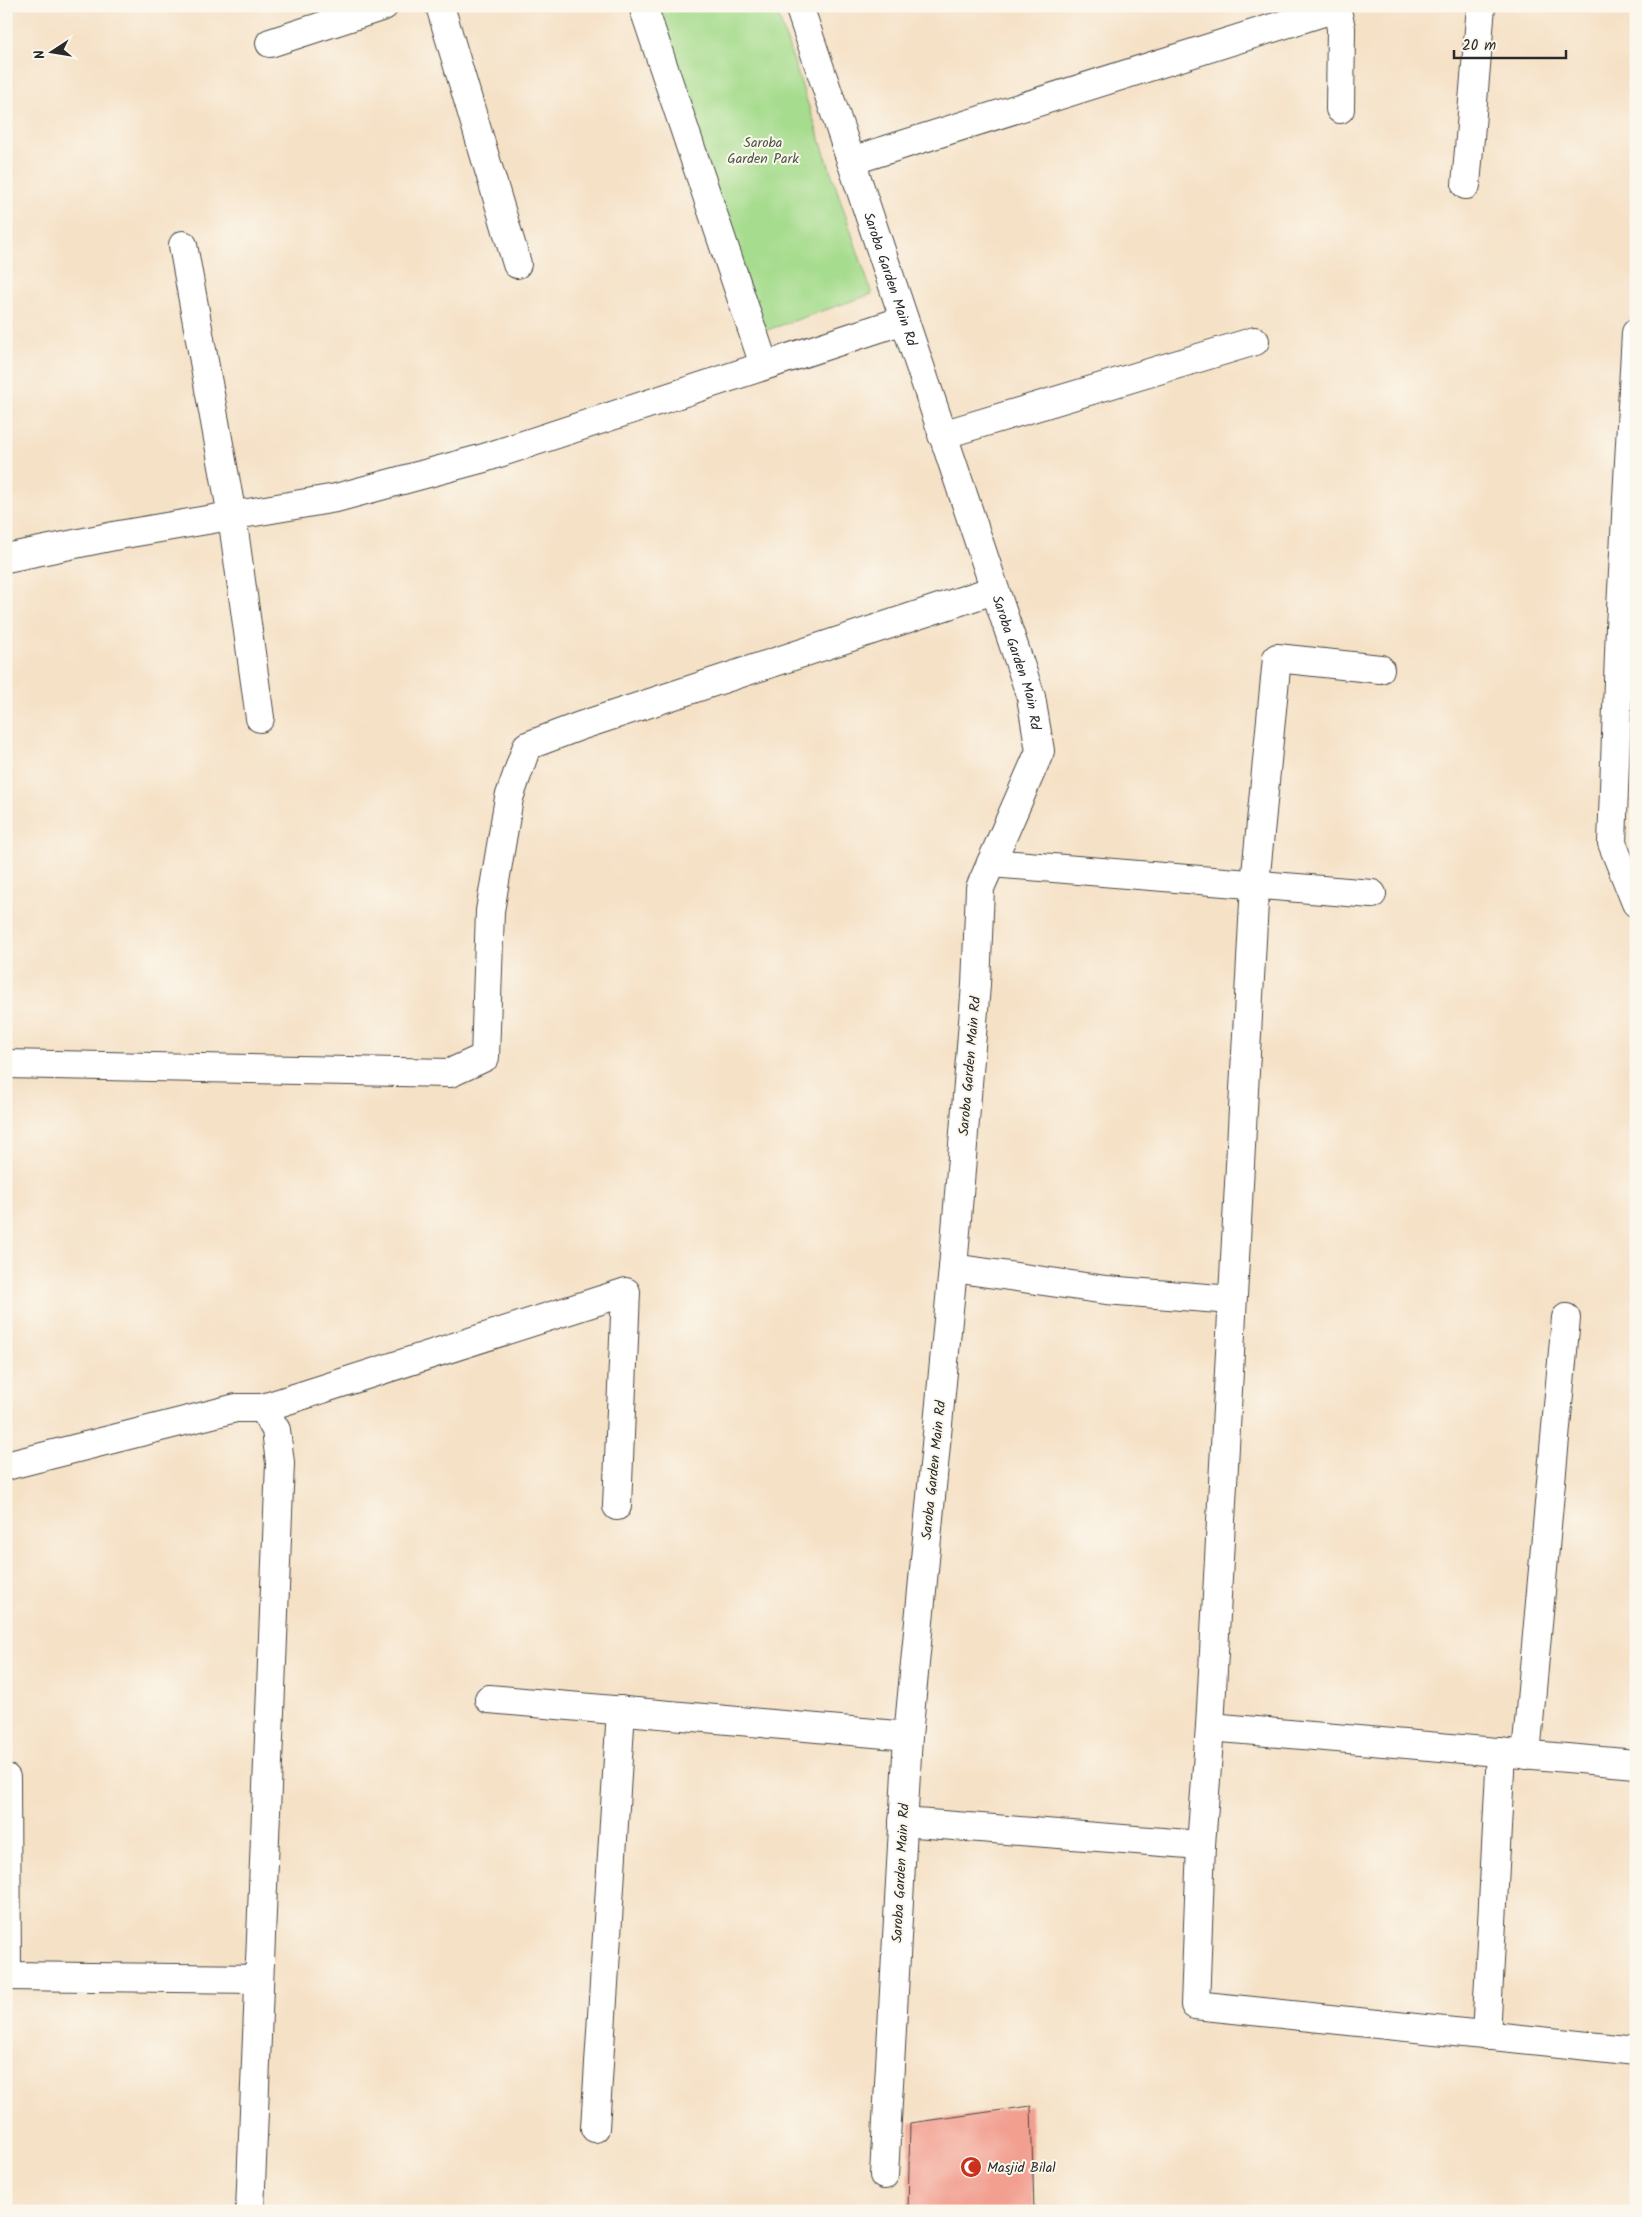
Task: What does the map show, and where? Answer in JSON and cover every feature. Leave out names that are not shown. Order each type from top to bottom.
[{"type":"street","points":[[270,43],[384,6]]},
{"type":"street","points":[[440,6],[517,264]]},
{"type":"street","points":[[643,6],[764,365]]},
{"type":"street","name":"Saroba Garden Main Rd","points":[[798,6],[1031,697],[1040,751],[980,888],[976,985],[953,1268],[908,1736],[884,2175]]},
{"type":"street","points":[[1466,185],[1481,6]]},
{"type":"street","points":[[851,162],[1336,7],[1341,28],[1340,109]]},
{"type":"street","points":[[184,245],[232,516],[260,718]]},
{"type":"street","points":[[6,558],[119,535],[336,498],[484,458],[904,320]]},
{"type":"street","points":[[1636,333],[1620,627],[1612,843],[1636,903]]},
{"type":"street","points":[[942,435],[1255,341]]},
{"type":"street","points":[[6,1064],[450,1073],[485,1057],[490,911],[509,798],[527,746],[580,726],[994,590]]},
{"type":"street","points":[[1380,669],[1277,658],[1255,884],[1210,1727],[1201,1845],[1195,2005],[1636,2051]]},
{"type":"street","points":[[991,863],[1372,894]]},
{"type":"street","points":[[953,1268],[1106,1290],[1232,1300]]},
{"type":"street","points":[[6,1466],[236,1408],[263,1408],[626,1292],[617,1506]]},
{"type":"street","points":[[1486,2036],[1514,1754],[1566,1318]]},
{"type":"street","points":[[250,2211],[280,1463],[276,1430],[263,1408]]},
{"type":"street","points":[[489,1699],[908,1736]]},
{"type":"street","points":[[595,2128],[621,1710]]},
{"type":"street","points":[[1210,1727],[1636,1764]]},
{"type":"street","points":[[6,1778],[7,1976],[259,1979]]},
{"type":"street","points":[[903,1822],[1201,1845]]},
{"type":"green space","name":"Saroba Garden Park","points":[[654,6],[775,6],[872,294],[764,331]]},
{"type":"building","name":"Masjid Bilal","points":[[1031,2106],[1034,2211],[908,2211],[910,2123]]},
{"type":"place","name":"Masjid Bilal","points":[[971,2167]]}]
